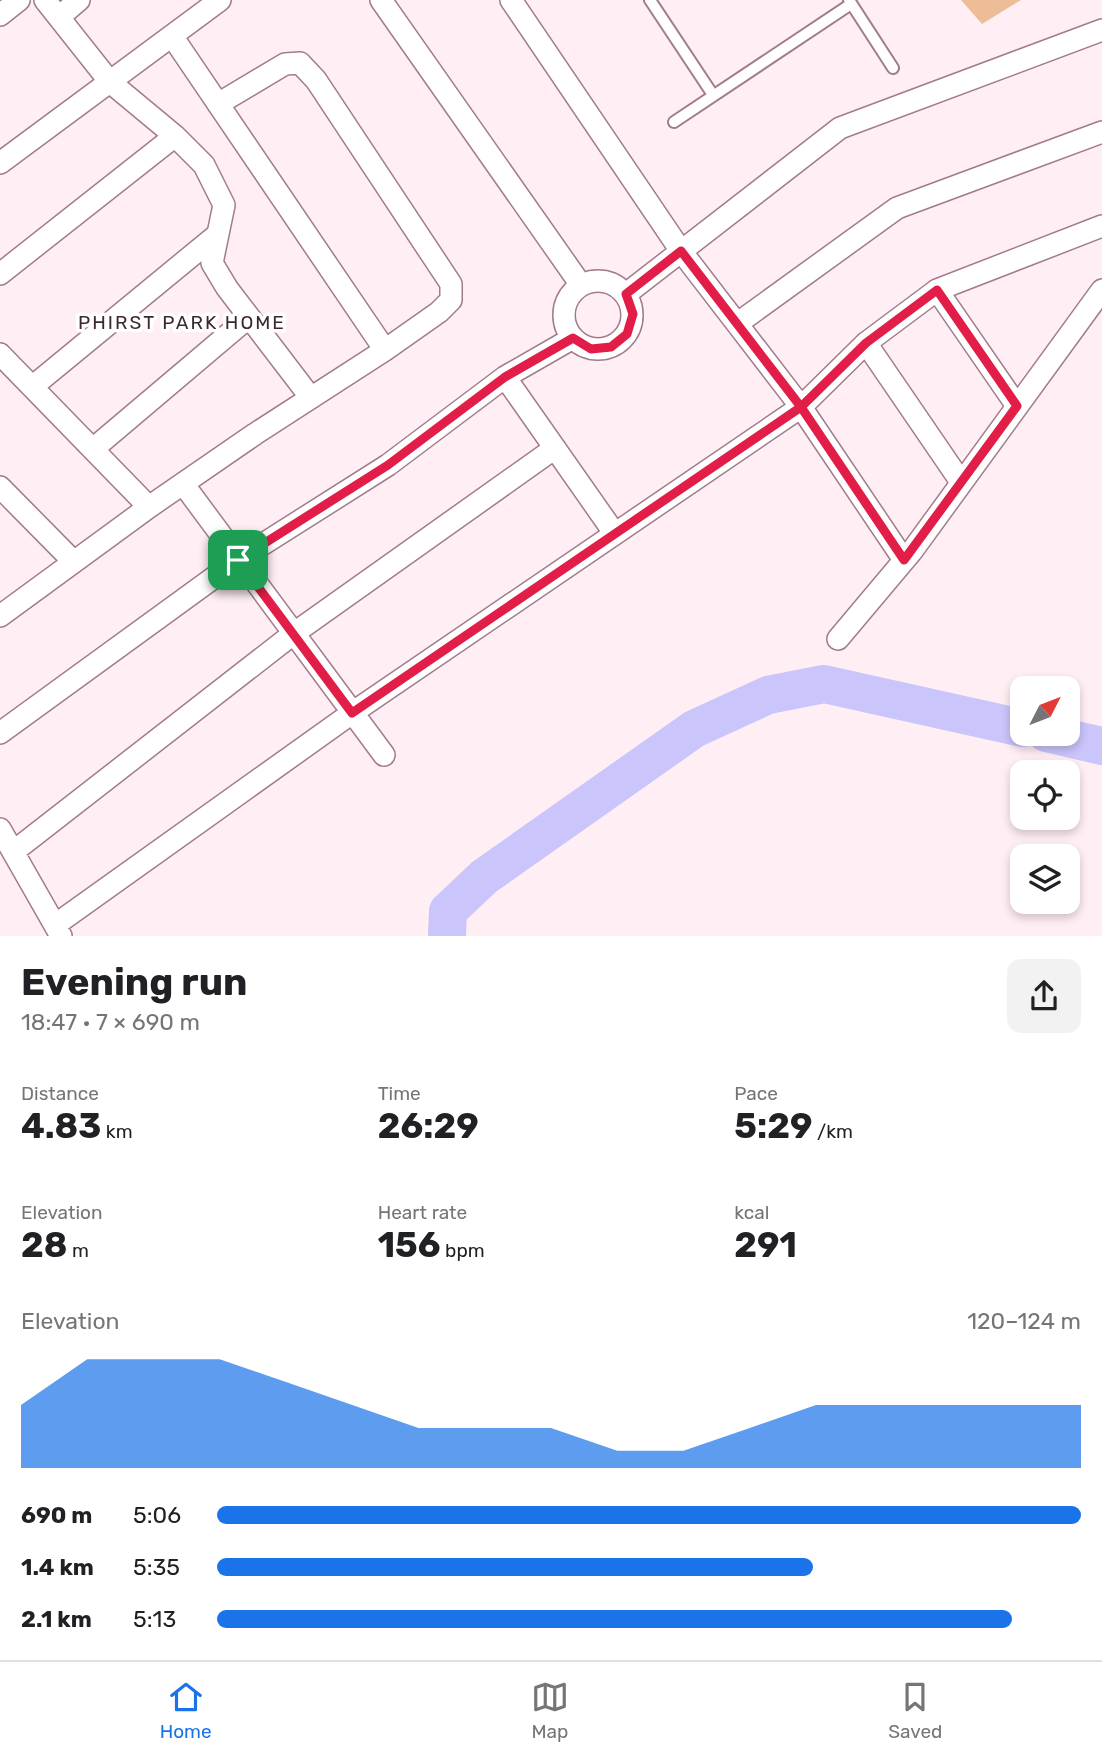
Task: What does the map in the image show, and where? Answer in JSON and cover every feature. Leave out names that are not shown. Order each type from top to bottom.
[{"type":"street","points":[[0,15],[19,0]]},
{"type":"street","points":[[45,0],[110,82],[204,165],[223,205],[212,263],[227,288],[311,398]]},
{"type":"street","points":[[59,18],[79,0]]},
{"type":"street","points":[[0,163],[220,0]]},
{"type":"street","points":[[381,0],[581,285]]},
{"type":"street","points":[[510,0],[681,251],[801,407],[904,560]]},
{"type":"street","points":[[626,294],[840,128],[1102,30]]},
{"type":"street","points":[[172,36],[385,350]]},
{"type":"street","points":[[0,616],[149,507],[385,350],[439,312],[451,300],[451,284],[316,80],[300,63],[285,64],[218,104]]},
{"type":"street","points":[[738,323],[897,208],[1102,132]]},
{"type":"street","points":[[0,274],[174,136]]},
{"type":"street","points":[[0,829],[58,930],[352,713],[801,407],[866,343],[937,290],[1102,226]]},
{"type":"street","points":[[32,387],[218,234]]},
{"type":"street","points":[[597,280],[613,284],[626,294],[633,314],[627,334],[611,347],[591,349],[573,338],[564,320],[565,310],[567,300],[581,285],[597,280]]},
{"type":"street","points":[[937,290],[1017,406]]},
{"type":"street","points":[[838,639],[904,560],[1102,290]]},
{"type":"street","points":[[93,449],[249,317]]},
{"type":"street","points":[[0,733],[238,560],[388,465],[505,377],[573,338]]},
{"type":"street","points":[[866,343],[961,482]]},
{"type":"street","points":[[0,354],[149,507]]},
{"type":"street","points":[[505,377],[615,534]]},
{"type":"street","points":[[13,852],[293,634],[555,448]]},
{"type":"street","points":[[184,485],[384,755]]},
{"type":"street","points":[[0,487],[73,561]]},
{"type":"lane","points":[[650,0],[713,95]]},
{"type":"lane","points":[[674,122],[850,2],[893,68]]},
{"type":"shaded area","points":[[961,0],[1021,0],[982,24]]},
{"type":"waterway","points":[[447,936],[448,911],[484,877],[694,729],[768,695],[824,684],[1010,725]]},
{"type":"waterway","points":[[1080,741],[1102,746]]},
{"type":"district","name":"PHIRST PARK HOME","points":[[182,322]]},
{"type":"route","points":[[238,560],[352,713],[801,407],[904,560],[1017,406],[937,290],[866,343],[801,407],[681,251],[626,294],[633,314],[627,334],[611,347],[591,349],[573,338],[505,377],[388,465],[238,560]]}]
